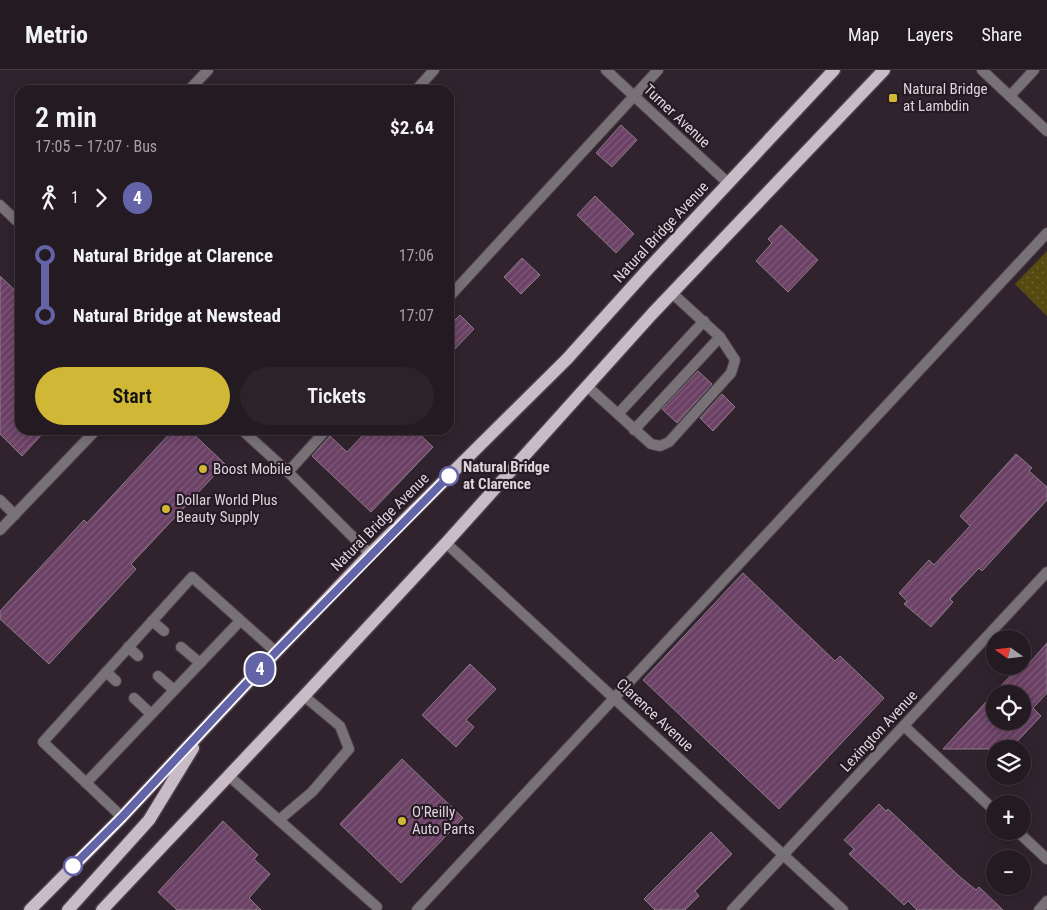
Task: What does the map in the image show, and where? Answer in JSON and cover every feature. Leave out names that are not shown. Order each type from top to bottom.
[{"type":"main road","name":"Natural Bridge Avenue","points":[[30,910],[122,817],[370,554],[566,359],[834,70]]},
{"type":"main road","points":[[102,910],[446,543],[672,293],[884,70]]},
{"type":"main road","points":[[68,910],[149,820],[206,727]]},
{"type":"street","points":[[194,85],[208,70]]},
{"type":"street","points":[[420,85],[434,70]]},
{"type":"street","name":"Turner Avenue","points":[[606,70],[728,183]]},
{"type":"street","points":[[454,292],[658,70]]},
{"type":"street","points":[[982,70],[1047,131]]},
{"type":"street","points":[[1010,96],[1030,72]]},
{"type":"street","points":[[0,205],[15,219]]},
{"type":"street","points":[[417,910],[1047,233]]},
{"type":"street","points":[[588,387],[651,444],[660,446],[669,442],[731,373],[735,360],[720,337],[672,293]]},
{"type":"street","points":[[618,414],[704,321]]},
{"type":"street","points":[[634,430],[720,337]]},
{"type":"street","points":[[0,530],[91,435]]},
{"type":"street","points":[[247,435],[288,472],[370,554]]},
{"type":"street","points":[[288,472],[321,435]]},
{"type":"street","points":[[0,500],[15,515]]},
{"type":"street","name":"Clarence Avenue","points":[[446,543],[616,698],[843,910]]},
{"type":"street","name":"Lexington Avenue","points":[[732,910],[1047,572]]},
{"type":"street","points":[[122,817],[43,742],[192,577],[276,652]]},
{"type":"street","points":[[152,621],[164,631]]},
{"type":"street","points":[[86,783],[240,621]]},
{"type":"street","points":[[128,647],[138,656]]},
{"type":"street","points":[[182,647],[200,663]]},
{"type":"street","points":[[106,672],[116,681]]},
{"type":"street","points":[[158,676],[174,690]]},
{"type":"street","points":[[279,820],[312,792],[349,749],[340,726],[304,696]]},
{"type":"street","points":[[134,698],[152,714]]},
{"type":"street","points":[[904,726],[986,803]]},
{"type":"street","points":[[229,776],[377,907]]},
{"type":"street","points":[[1027,840],[1047,859]]},
{"type":"street","points":[[1039,910],[1047,901]]},
{"type":"shaded area","points":[[1047,251],[1047,316],[1015,284]]},
{"type":"building","points":[[621,125],[637,140],[612,167],[596,153]]},
{"type":"building","points":[[595,196],[634,234],[616,253],[577,215]]},
{"type":"building","points":[[781,225],[818,260],[788,292],[756,261],[772,243],[768,239]]},
{"type":"building","points":[[522,258],[540,275],[521,294],[504,277]]},
{"type":"building","points":[[0,276],[15,290],[15,435],[41,435],[22,456],[0,434]]},
{"type":"building","points":[[460,315],[474,329],[454,350],[454,321]]},
{"type":"building","points":[[698,371],[712,384],[677,423],[662,409]]},
{"type":"building","points":[[722,394],[735,407],[713,431],[700,418]]},
{"type":"building","points":[[168,435],[194,435],[225,464],[131,564],[136,569],[49,664],[0,619],[0,611],[84,520],[87,523]]},
{"type":"building","points":[[363,435],[420,435],[433,447],[371,512],[312,456],[330,436],[347,452]]},
{"type":"building","points":[[1016,454],[1032,468],[1029,471],[1047,487],[1047,500],[982,571],[979,568],[950,599],[953,602],[931,627],[904,604],[907,601],[899,593],[929,560],[934,565],[970,526],[960,516]]},
{"type":"building","points":[[743,573],[835,661],[840,656],[884,698],[779,809],[643,680]]},
{"type":"building","points":[[1047,643],[1047,693],[1033,708],[1041,716],[1031,727],[1031,685],[1002,685],[1011,675],[1031,675],[1031,661]]},
{"type":"building","points":[[470,664],[496,689],[466,720],[474,727],[456,747],[422,715]]},
{"type":"building","points":[[986,702],[986,730],[1028,730],[1018,740],[986,740],[986,749],[943,749]]},
{"type":"building","name":"O'Reilly Auto Parts","points":[[402,759],[463,818],[401,883],[340,824]]},
{"type":"building","points":[[879,804],[886,811],[888,809],[959,876],[976,890],[979,887],[1003,910],[917,910],[908,901],[904,905],[849,854],[854,849],[844,840]]},
{"type":"building","points":[[223,821],[258,855],[254,859],[270,874],[249,898],[261,910],[177,910],[158,892]]},
{"type":"building","points":[[711,832],[732,854],[695,891],[699,896],[685,910],[655,910],[644,899]]},
{"type":"bus line","name":"4","points":[[73,866],[122,817],[370,554],[449,476]]},
{"type":"place","name":"Natural Bridge at Lambdin","points":[[893,98]]},
{"type":"place","name":"Boost Mobile","points":[[203,469]]},
{"type":"place","name":"Natural Bridge at Clarence","points":[[449,476]]},
{"type":"place","name":"Dollar World Plus Beauty Supply","points":[[166,509]]},
{"type":"place","name":"O'Reilly Auto Parts","points":[[402,821]]}]
